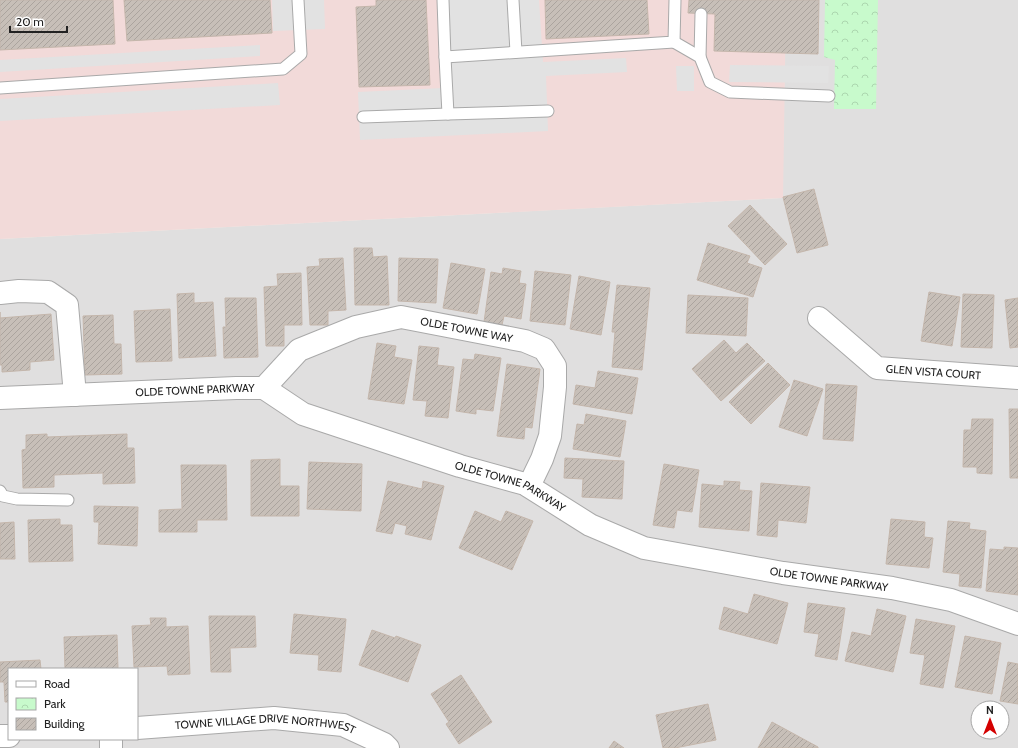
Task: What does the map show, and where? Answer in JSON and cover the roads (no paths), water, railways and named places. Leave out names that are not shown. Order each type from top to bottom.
[{"type":"street","points":[[0,293],[19,291],[48,292],[67,306],[75,395]]},
{"type":"street","name":"OLDE TOWNE WAY","points":[[264,388],[299,350],[356,327],[402,317],[525,341],[544,349],[555,366],[555,387],[550,436],[542,459],[529,486]]},
{"type":"street","name":"GLEN VISTA COURT","points":[[819,318],[878,368],[1018,378]]},
{"type":"street","name":"OLDE TOWNE PARKWAY","points":[[0,398],[264,388],[303,414],[460,466],[525,484],[590,525],[644,548],[783,573],[892,588],[951,600],[1018,624]]},
{"type":"street","name":"TOWNE VILLAGE DRIVE NORTHWEST","points":[[138,728],[274,718],[343,725],[384,744],[388,748]]},
{"type":"lane","points":[[0,88],[283,69],[301,54],[298,0]]},
{"type":"lane","points":[[443,0],[448,114]]},
{"type":"lane","points":[[513,0],[516,52]]},
{"type":"lane","points":[[674,42],[675,0]]},
{"type":"lane","points":[[700,14],[700,57],[710,82],[730,92],[829,96]]},
{"type":"lane","points":[[445,57],[674,42],[700,57]]},
{"type":"lane","points":[[362,116],[548,111]]},
{"type":"lane","points":[[0,491],[3,496],[17,500],[68,500]]}]
